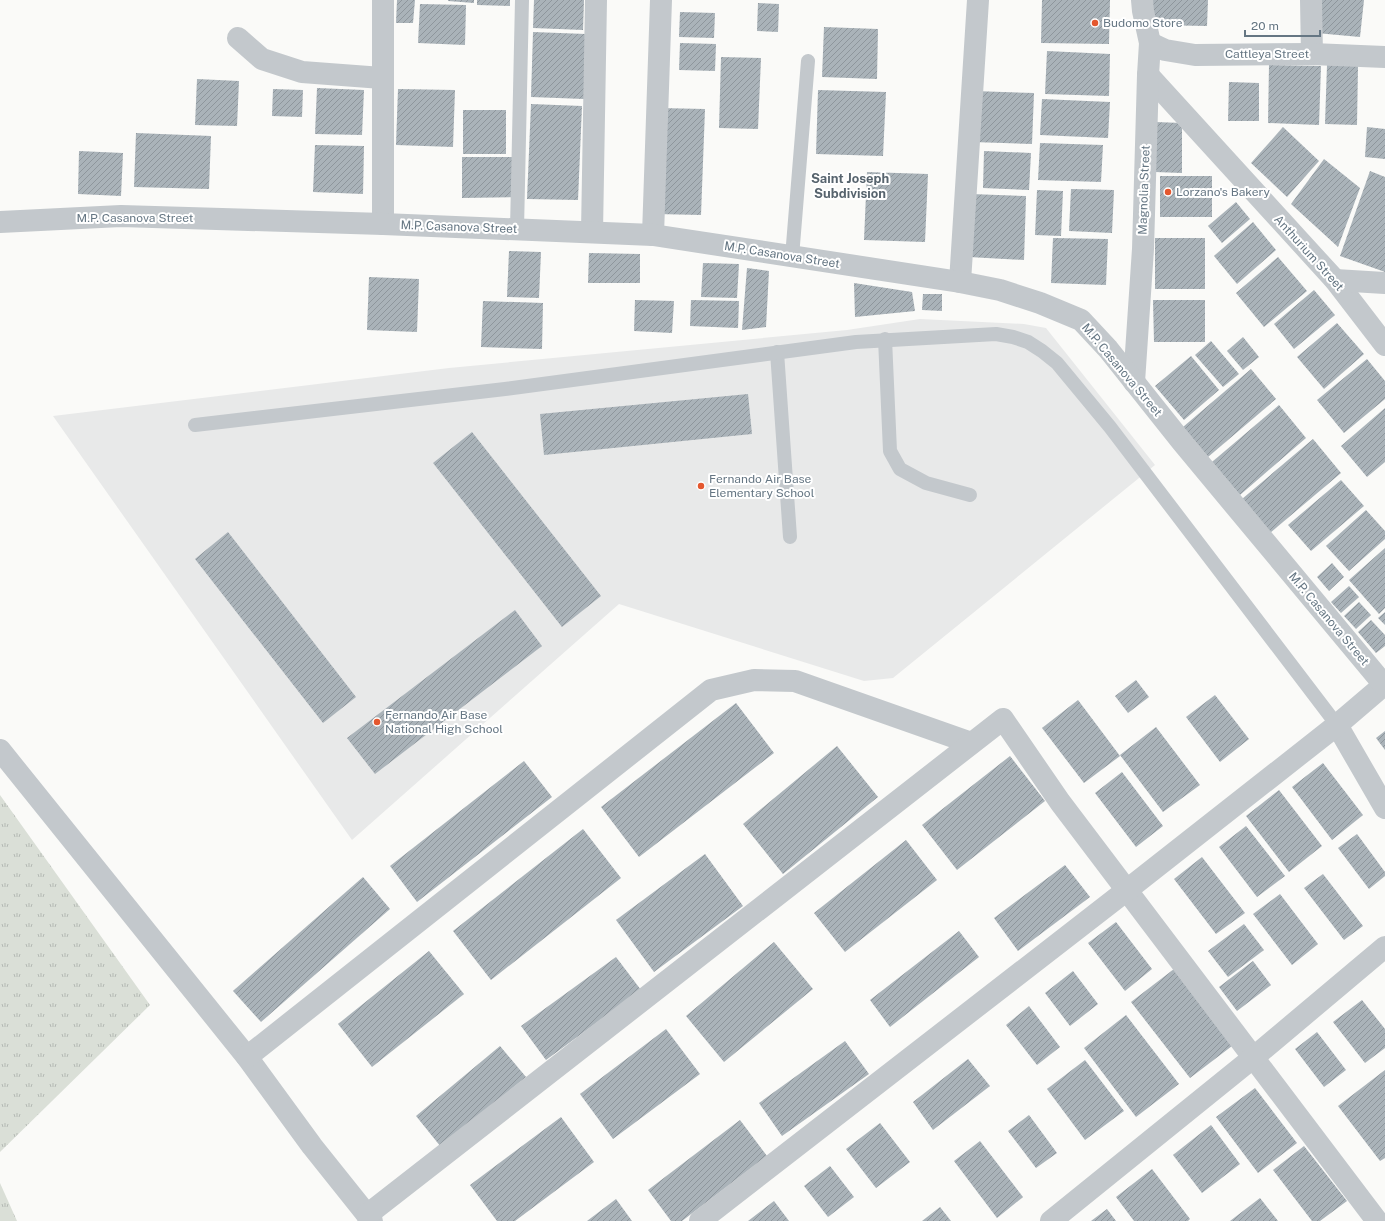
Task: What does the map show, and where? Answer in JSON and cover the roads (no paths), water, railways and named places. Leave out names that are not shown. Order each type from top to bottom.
[{"type":"street","points":[[383,0],[383,224]]},
{"type":"street","points":[[592,232],[596,0]]},
{"type":"street","points":[[653,235],[661,0]]},
{"type":"street","points":[[960,282],[978,0]]},
{"type":"street","name":"Magnolia Street","points":[[1134,382],[1143,248],[1150,43],[1142,0]]},
{"type":"street","points":[[1311,0],[1312,54]]},
{"type":"street","points":[[238,38],[262,59],[302,72],[382,78]]},
{"type":"street","name":"Cattleya Street","points":[[1150,43],[1166,50],[1195,55],[1312,54],[1385,57]]},
{"type":"street","name":"Anthurium Street","points":[[1148,76],[1335,280],[1385,345]]},
{"type":"street","name":"M.P. Casanova Street","points":[[0,222],[121,216],[383,224],[653,235],[960,282],[1000,290],[1040,302],[1081,320],[1108,349],[1187,448],[1384,686]]},
{"type":"street","points":[[1335,280],[1385,284]]},
{"type":"street","points":[[247,1057],[711,690],[754,680],[795,681],[971,743]]},
{"type":"street","points":[[700,1221],[1127,890],[1337,725],[1384,686]]},
{"type":"street","points":[[0,750],[247,1057],[312,1146],[370,1218],[1003,719],[1060,802],[1377,1221],[1385,1214]]},
{"type":"street","points":[[1337,725],[1385,808]]},
{"type":"street","points":[[1051,1221],[1254,1057],[1385,947]]},
{"type":"lane","points":[[517,229],[522,0]]},
{"type":"lane","points":[[792,257],[808,61]]},
{"type":"lane","points":[[195,425],[506,388],[856,342],[885,339],[996,334],[1013,337],[1028,342],[1042,351],[1057,364],[1110,427],[1337,725]]},
{"type":"lane","points":[[885,339],[890,451],[900,469],[926,483],[970,495]]},
{"type":"lane","points":[[777,352],[790,537]]},
{"type":"place","name":"Budomo Store","points":[[1095,23]]},
{"type":"place","name":"Lorzano's Bakery","points":[[1168,192]]},
{"type":"place","name":"Fernando Air Base Elementary School","points":[[701,486]]},
{"type":"place","name":"Fernando Air Base National High School","points":[[377,722]]},
{"type":"district","name":"Saint Joseph Subdivision","points":[[850,186]]}]
